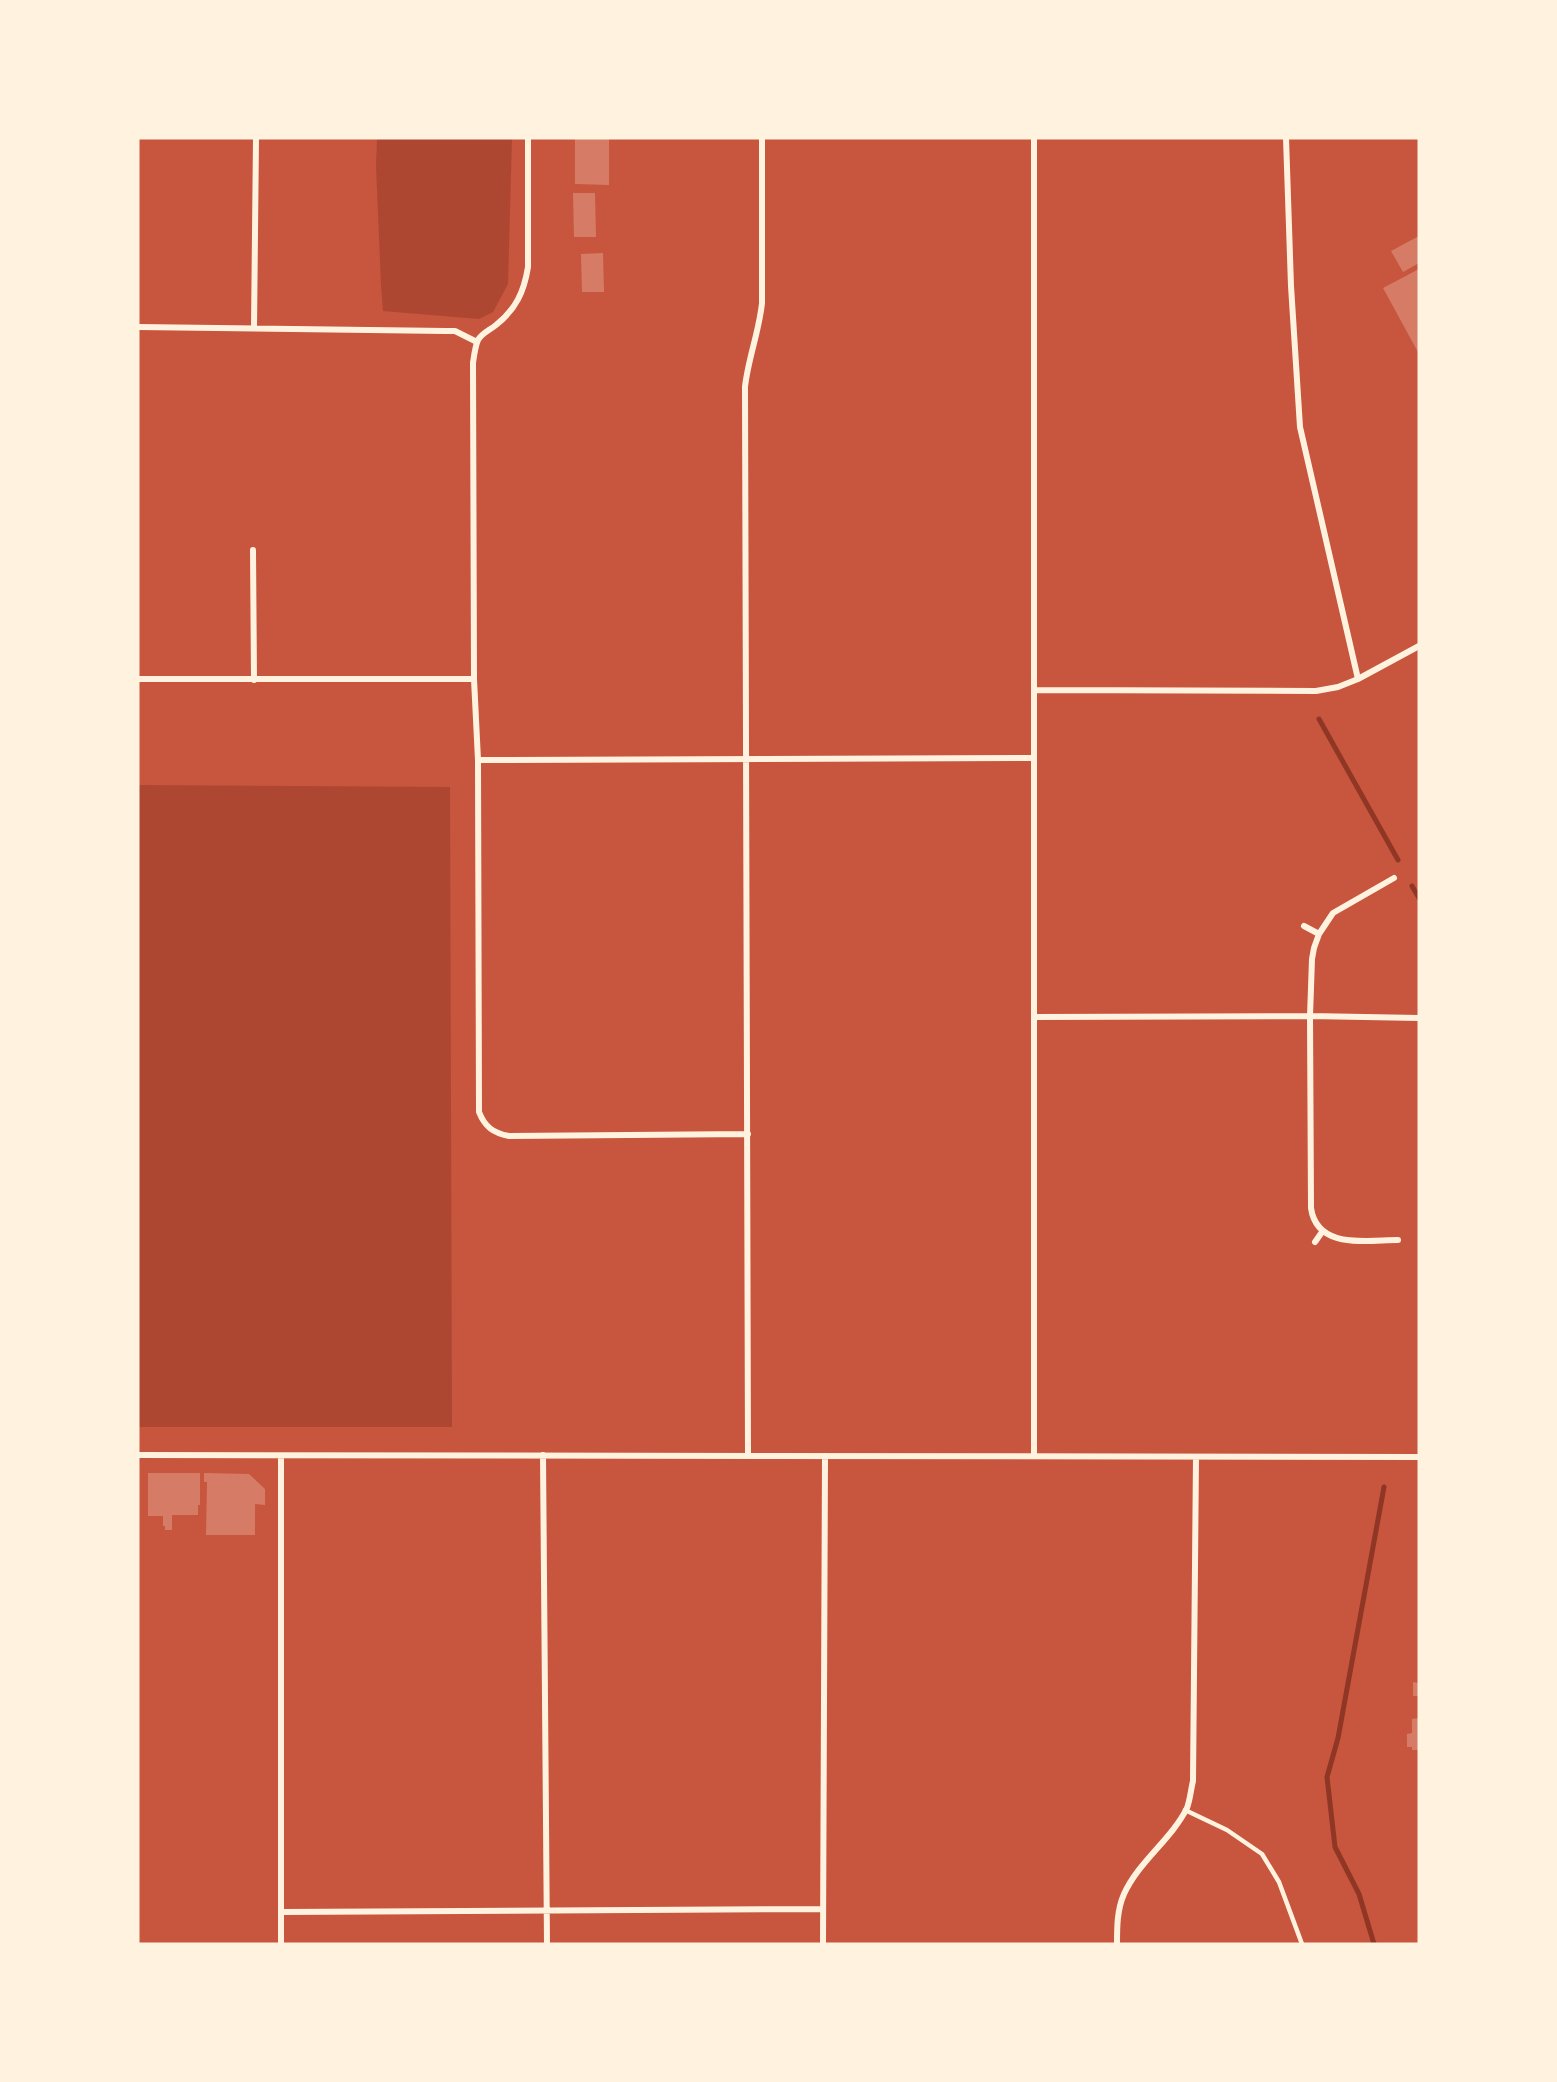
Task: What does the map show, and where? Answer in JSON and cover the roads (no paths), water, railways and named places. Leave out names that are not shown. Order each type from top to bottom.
[{"type":"street","points":[[254,328],[256,138]]},
{"type":"street","points":[[528,138],[526,282],[521,297],[513,309],[494,327],[482,334],[477,342],[473,363],[474,680],[478,760],[479,1112],[490,1130],[509,1136],[748,1134]]},
{"type":"street","points":[[748,1455],[745,387],[762,303],[762,138]]},
{"type":"street","points":[[1034,138],[1034,1455]]},
{"type":"street","points":[[1286,138],[1291,286],[1300,427],[1358,679]]},
{"type":"street","points":[[138,327],[454,331],[477,342]]},
{"type":"street","points":[[253,550],[254,680]]},
{"type":"street","points":[[1034,690],[1316,691],[1338,687],[1358,679],[1419,646]]},
{"type":"street","points":[[138,680],[474,680]]},
{"type":"street","points":[[478,760],[1033,758]]},
{"type":"street","points":[[1394,878],[1333,913],[1319,934],[1312,959],[1311,1208],[1315,1223],[1322,1232],[1332,1237],[1346,1240],[1398,1240]]},
{"type":"street","points":[[1304,926],[1319,934]]},
{"type":"street","points":[[1034,1017],[1419,1018]]},
{"type":"street","points":[[1315,1242],[1322,1232]]},
{"type":"street","points":[[138,1455],[1419,1457]]},
{"type":"street","points":[[543,1455],[547,1944]]},
{"type":"street","points":[[281,1456],[281,1944]]},
{"type":"street","points":[[823,1944],[825,1456]]},
{"type":"street","points":[[1117,1944],[1118,1916],[1124,1895],[1137,1872],[1178,1823],[1185,1810],[1193,1781],[1196,1457]]},
{"type":"street","points":[[281,1912],[822,1910]]},
{"type":"lane","points":[[1185,1810],[1227,1830],[1262,1854],[1279,1881],[1302,1944]]},
{"type":"waterway","points":[[1319,719],[1398,860]]},
{"type":"waterway","points":[[1412,886],[1419,898]]},
{"type":"waterway","points":[[1374,1944],[1359,1894],[1335,1847],[1327,1777],[1338,1738],[1384,1487]]}]
